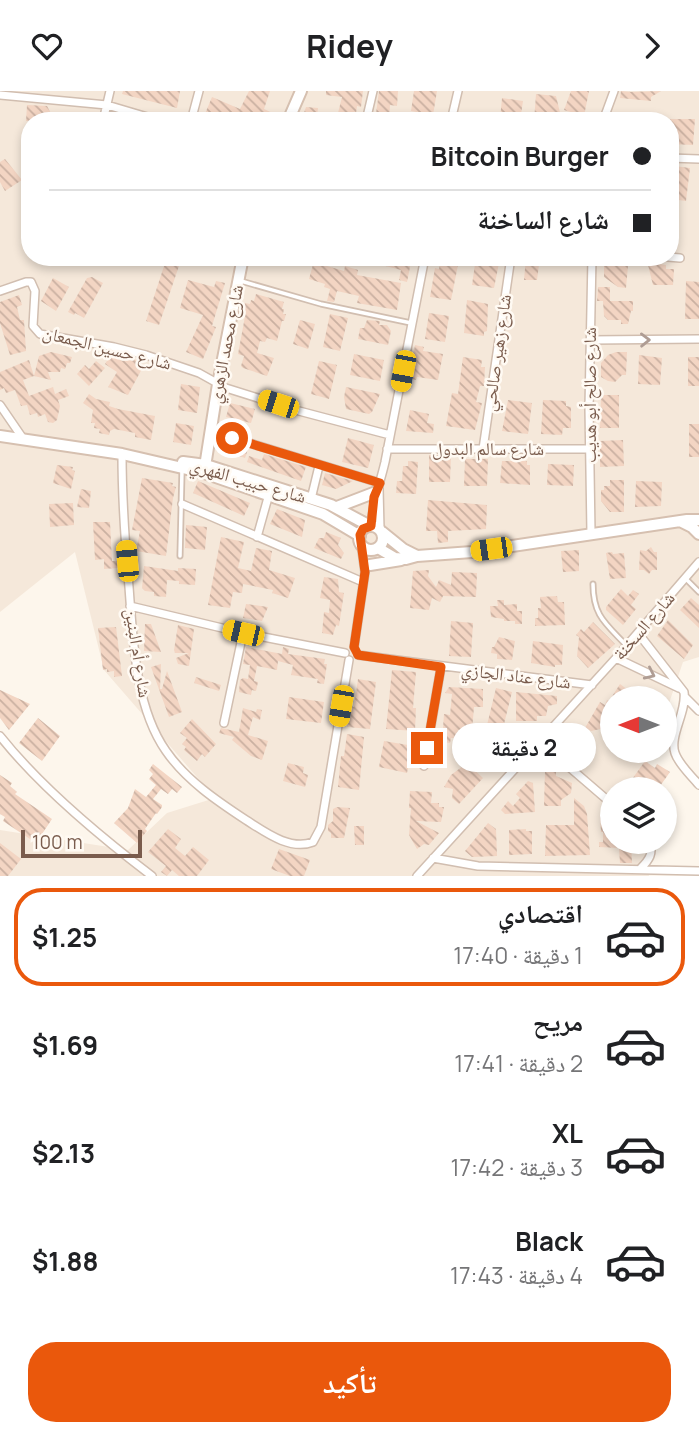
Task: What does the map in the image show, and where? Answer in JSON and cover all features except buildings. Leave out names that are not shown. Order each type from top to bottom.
[{"type":"street","points":[[105,112],[110,91]]},
{"type":"street","points":[[193,112],[199,91]]},
{"type":"street","points":[[292,112],[301,91]]},
{"type":"street","points":[[368,112],[373,91]]},
{"type":"street","points":[[453,112],[458,91]]},
{"type":"street","points":[[606,112],[614,91]]},
{"type":"street","points":[[0,95],[78,104],[107,104],[133,112]]},
{"type":"street","points":[[679,158],[699,159]]},
{"type":"street","name":"شارع محمد الزهري","points":[[205,469],[218,384],[242,266]]},
{"type":"street","points":[[130,606],[353,660],[363,582],[367,568],[382,543],[375,528],[378,488],[423,266]]},
{"type":"street","name":"شارع زهير صالحي","points":[[483,449],[511,266]]},
{"type":"street","name":"شارع صالح أبو هديب","points":[[591,534],[589,449],[592,266]]},
{"type":"street","name":"شارع حسين الجمعان","points":[[0,291],[26,282],[34,286],[33,327],[40,334],[146,355],[199,373],[218,384],[299,411],[390,435]]},
{"type":"street","points":[[591,340],[699,339]]},
{"type":"street","points":[[0,405],[24,440]]},
{"type":"street","points":[[210,431],[378,488]]},
{"type":"street","name":"شارع حبيب الفهري","points":[[0,436],[205,469],[310,499],[337,507],[375,528],[412,557]]},
{"type":"street","name":"شارع سالم البدول","points":[[387,449],[589,449]]},
{"type":"street","name":"شارع أم البنين","points":[[122,454],[123,516],[130,606],[141,688],[165,750],[202,789],[258,828],[293,844],[313,842],[321,827],[347,657]]},
{"type":"street","name":"شارع حبيب الفهري","points":[[163,462],[182,468],[205,469],[323,514],[360,539]]},
{"type":"street","points":[[310,499],[319,466]]},
{"type":"street","points":[[337,507],[378,488]]},
{"type":"street","points":[[257,537],[269,494]]},
{"type":"street","points":[[182,504],[363,582]]},
{"type":"street","points":[[360,539],[369,549],[377,548],[395,558],[472,552],[691,519],[692,527],[699,534]]},
{"type":"street","points":[[367,568],[360,539],[363,529],[375,528]]},
{"type":"street","points":[[367,568],[412,557]]},
{"type":"street","name":"شارع السخنة","points":[[417,876],[617,658],[699,562]]},
{"type":"street","points":[[224,723],[243,633]]},
{"type":"street","points":[[638,633],[699,711]]},
{"type":"street","points":[[347,657],[348,648],[356,651]]},
{"type":"street","name":"شارع عناد الجازي","points":[[356,651],[441,667],[592,685]]},
{"type":"street","points":[[617,658],[684,693]]},
{"type":"street","points":[[424,766],[441,667]]},
{"type":"street","points":[[684,693],[673,748],[679,761],[699,785]]},
{"type":"street","points":[[0,736],[69,805],[152,876]]},
{"type":"street","points":[[540,742],[600,794]]},
{"type":"street","points":[[641,868],[651,854]]},
{"type":"street","points":[[433,859],[478,866],[699,871]]},
{"type":"lane","points":[[239,281],[413,324]]},
{"type":"lane","points":[[180,556],[182,468]]},
{"type":"lane","points":[[685,578],[699,592]]},
{"type":"lane","points":[[593,584],[593,599],[598,615],[627,646]]},
{"type":"shaded area","points":[[0,91],[699,91],[699,657],[683,662],[675,686],[600,686],[600,763],[648,763],[643,777],[600,777],[600,854],[645,854],[649,876],[0,876],[0,830],[128,850],[167,813],[215,798],[104,670],[75,552],[0,612]]},
{"type":"route","points":[[232,438],[380,483],[374,497],[371,526],[363,529],[360,535],[365,572],[354,647],[358,655],[441,667],[427,748]]}]
